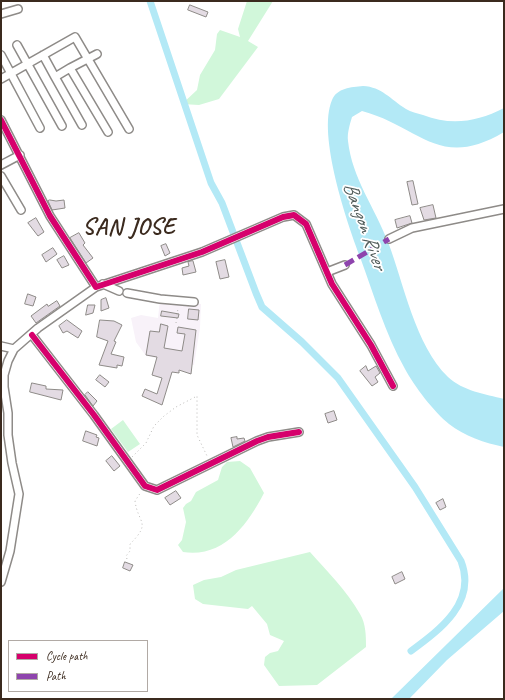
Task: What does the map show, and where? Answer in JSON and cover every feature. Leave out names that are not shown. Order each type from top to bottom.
[{"type":"street","points":[[1,14],[18,9]]},
{"type":"street","points":[[1,79],[75,37],[129,129]]},
{"type":"street","points":[[17,45],[62,126]]},
{"type":"street","points":[[1,54],[40,128]]},
{"type":"street","points":[[55,77],[96,54]]},
{"type":"street","points":[[43,55],[82,125]]},
{"type":"street","points":[[70,68],[108,132]]},
{"type":"street","points":[[1,120],[50,216],[99,286],[119,291]]},
{"type":"street","points":[[1,165],[20,155]]},
{"type":"street","points":[[1,176],[21,210]]},
{"type":"street","points":[[389,239],[412,228],[504,209]]},
{"type":"street","points":[[1,582],[10,551],[19,494],[8,435],[8,413],[4,387],[4,375],[8,361],[14,349],[32,335],[45,322],[99,286],[202,252],[283,217],[298,216],[311,232],[327,272],[343,304],[371,345],[393,386]]},
{"type":"street","points":[[327,272],[345,265]]},
{"type":"street","points":[[127,293],[194,302]]},
{"type":"street","points":[[32,335],[46,351],[145,486],[157,490],[257,441],[274,436],[299,432]]},
{"type":"street","points":[[1,346],[14,349]]},
{"type":"path","points":[[176,324],[179,301]]},
{"type":"path","points":[[127,460],[146,443],[154,426],[164,416],[176,407],[197,396],[197,435],[210,464]]},
{"type":"path","points":[[127,559],[130,544],[138,537],[142,529],[142,520],[135,501],[145,486]]},
{"type":"shaded area","points":[[160,299],[201,304],[200,328],[194,365],[146,356],[136,342],[131,318],[141,315],[158,318]]},
{"type":"green space","points":[[247,1],[273,1],[248,41],[258,47],[219,99],[199,105],[182,104],[197,90],[200,75],[215,50],[217,34],[220,30],[240,37],[238,29]]},
{"type":"green space","points":[[123,420],[140,444],[128,452],[111,429]]},
{"type":"green space","points":[[240,461],[250,468],[264,493],[250,517],[232,537],[222,545],[197,553],[183,552],[178,545],[182,540],[186,522],[183,508],[191,501],[196,492],[218,480],[222,467],[227,462]]},
{"type":"green space","points":[[310,552],[343,589],[360,614],[365,626],[366,647],[317,685],[279,686],[264,665],[265,657],[270,653],[278,651],[284,641],[270,635],[267,624],[252,606],[248,609],[203,604],[195,599],[193,585],[204,580],[221,577],[236,570]]},
{"type":"water","name":"Bangon River","points":[[363,86],[381,91],[410,111],[444,121],[464,121],[484,117],[504,108],[504,132],[482,143],[462,147],[446,146],[430,142],[382,118],[362,111],[352,117],[348,138],[350,155],[354,168],[383,229],[412,313],[427,348],[437,364],[448,377],[460,386],[504,399],[504,447],[482,441],[461,432],[437,413],[409,376],[398,355],[375,300],[341,201],[331,156],[328,134],[328,115],[334,96],[345,89]]},
{"type":"water","points":[[504,588],[504,611],[447,660],[409,699],[391,699]]},
{"type":"building","points":[[190,5],[208,12],[206,17],[188,10]]},
{"type":"building","points":[[413,181],[418,204],[412,205],[407,182]]},
{"type":"building","points":[[64,200],[65,208],[52,210],[48,201]]},
{"type":"building","points":[[433,205],[436,218],[424,220],[420,208]]},
{"type":"building","points":[[410,216],[412,223],[397,228],[395,220]]},
{"type":"building","points":[[36,218],[44,232],[38,236],[28,223]]},
{"type":"building","points":[[79,233],[85,243],[83,245],[93,258],[86,263],[70,238]]},
{"type":"building","points":[[166,244],[170,253],[165,256],[161,246]]},
{"type":"building","points":[[53,248],[57,254],[46,262],[42,255]]},
{"type":"building","points":[[64,256],[69,265],[62,268],[57,260]]},
{"type":"building","points":[[225,260],[229,277],[220,279],[216,262]]},
{"type":"building","points":[[193,261],[196,272],[183,275],[182,268],[189,266],[188,262]]},
{"type":"building","points":[[28,294],[36,297],[33,306],[25,304]]},
{"type":"building","points":[[106,298],[109,308],[101,311],[101,300]]},
{"type":"building","points":[[57,301],[60,306],[36,323],[31,316],[47,304],[48,306]]},
{"type":"building","points":[[88,305],[95,305],[93,313],[86,315]]},
{"type":"building","points":[[189,309],[199,310],[198,320],[188,319]]},
{"type":"building","points":[[162,311],[179,314],[178,318],[161,316]]},
{"type":"building","points":[[67,320],[82,331],[78,338],[67,331],[63,333],[59,326]]},
{"type":"building","points":[[100,320],[114,321],[122,325],[114,341],[116,342],[111,354],[124,357],[122,366],[117,365],[117,368],[99,365],[108,341],[97,337]]},
{"type":"building","points":[[161,324],[168,326],[164,348],[182,351],[185,334],[177,333],[178,327],[196,330],[191,374],[179,370],[179,373],[172,372],[162,405],[142,396],[145,389],[157,394],[162,378],[152,375],[157,357],[146,355],[150,331],[159,332]]},
{"type":"building","points":[[366,366],[368,371],[376,366],[380,373],[375,377],[378,382],[372,386],[360,371]]},
{"type":"building","points":[[100,375],[109,382],[105,387],[96,380]]},
{"type":"building","points":[[32,383],[46,386],[46,389],[63,390],[61,400],[30,392]]},
{"type":"building","points":[[88,392],[97,401],[93,406],[85,395]]},
{"type":"building","points":[[334,411],[337,420],[328,423],[325,414]]},
{"type":"building","points":[[86,431],[97,435],[96,437],[99,438],[97,446],[83,441]]},
{"type":"building","points":[[237,437],[237,439],[244,438],[245,441],[233,447],[231,438]]},
{"type":"building","points":[[112,456],[120,466],[114,471],[106,461]]},
{"type":"building","points":[[176,491],[181,498],[170,505],[165,498]]},
{"type":"building","points":[[443,499],[446,507],[440,510],[436,503]]},
{"type":"building","points":[[125,562],[133,565],[130,571],[123,568]]},
{"type":"building","points":[[402,572],[405,579],[395,584],[392,577]]},
{"type":"waterway","points":[[150,1],[211,183],[222,203],[262,307],[302,342],[338,378],[415,487],[461,561],[465,576],[464,589],[460,602],[444,624],[411,651]]},
{"type":"marked path","points":[[345,265],[389,239]]},
{"type":"cycle path","points":[[1,120],[50,216],[96,287],[202,252],[283,217],[294,215],[306,224],[332,284],[371,345],[393,386]]},
{"type":"cycle path","points":[[32,335],[94,415],[145,486],[157,490],[257,441],[268,437],[299,432]]},
{"type":"district","name":"SAN JOSE","points":[[129,228]]}]
